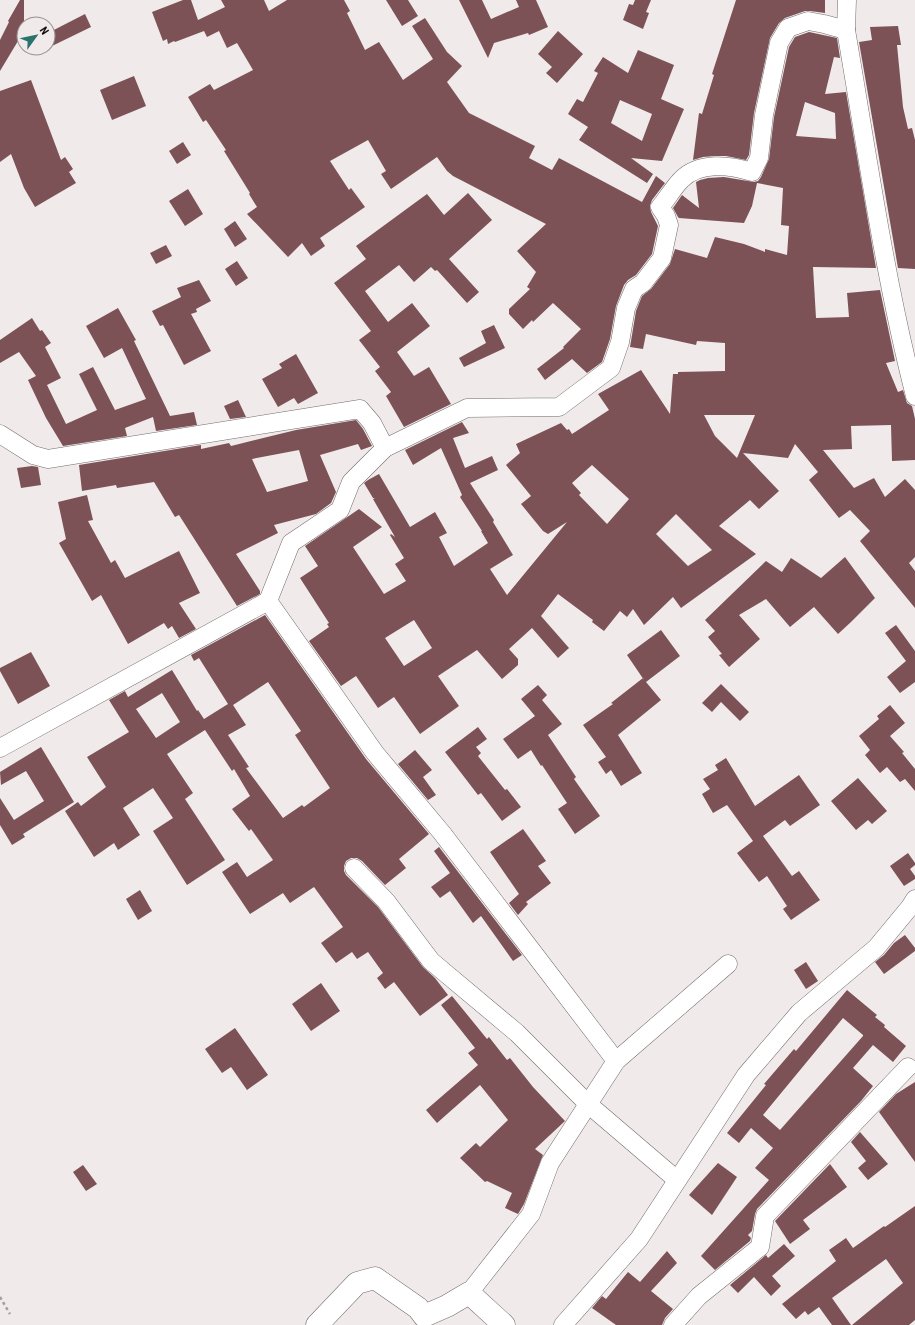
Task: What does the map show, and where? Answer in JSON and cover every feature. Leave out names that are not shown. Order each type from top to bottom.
[{"type":"street","points":[[847,0],[846,30],[886,265],[915,396]]},
{"type":"street","points":[[0,748],[268,601],[291,543],[340,510],[351,482],[385,448],[467,408],[558,408],[611,368],[620,342],[626,308],[634,289],[643,283],[662,258],[669,226],[666,216],[660,207],[682,180],[697,169],[719,166],[739,167],[752,172],[759,158],[764,114],[779,42],[788,28],[808,21],[846,30]]},
{"type":"street","points":[[0,434],[33,456],[48,459],[360,409],[372,423],[385,448]]},
{"type":"street","points":[[268,601],[375,753],[442,833],[616,1062]]},
{"type":"street","points":[[354,868],[386,901],[431,961],[517,1033],[588,1104],[677,1180]]},
{"type":"street","points":[[563,1325],[638,1239],[746,1075],[799,1013],[876,948],[915,899]]},
{"type":"street","points":[[317,1325],[357,1283],[375,1278],[418,1308],[424,1316],[447,1306],[469,1293],[531,1214],[550,1163],[616,1062],[728,964]]},
{"type":"street","points":[[673,1325],[699,1296],[760,1247],[765,1216],[908,1067]]},
{"type":"street","points":[[469,1293],[504,1325]]},
{"type":"path","points":[[0,1297],[10,1314]]},
{"type":"building","points":[[20,0],[24,0],[24,16],[16,16],[16,44],[0,71],[0,40],[9,22],[8,21]]},
{"type":"building","points":[[183,0],[191,0],[198,20],[225,7],[221,0],[264,0],[269,11],[287,0],[344,0],[350,11],[347,13],[365,50],[379,42],[403,80],[433,59],[412,26],[425,18],[447,52],[462,66],[447,82],[469,113],[535,146],[529,158],[552,170],[559,158],[642,202],[656,176],[665,183],[652,200],[650,206],[651,212],[658,226],[652,254],[636,275],[628,280],[624,285],[616,306],[610,339],[602,362],[587,373],[572,359],[545,380],[537,369],[564,348],[563,347],[581,329],[553,303],[533,322],[532,320],[523,329],[509,314],[509,309],[530,289],[527,287],[536,272],[517,251],[546,224],[453,176],[447,171],[437,157],[391,189],[381,174],[386,171],[368,140],[330,161],[349,190],[351,188],[365,207],[320,238],[325,246],[311,256],[302,243],[288,257],[247,214],[257,207],[249,194],[250,193],[224,151],[226,150],[206,120],[203,122],[188,97],[210,84],[214,90],[253,70],[237,43],[227,48],[219,31],[207,37],[204,31],[168,44],[167,39],[163,41],[152,12]]},
{"type":"building","points":[[386,0],[408,0],[418,16],[402,26]]},
{"type":"building","points":[[459,0],[482,0],[491,19],[519,7],[516,0],[536,0],[548,27],[529,35],[528,33],[494,43],[488,58]]},
{"type":"building","points":[[635,0],[651,0],[646,12],[649,13],[643,29],[623,20],[629,4],[633,5]]},
{"type":"building","points":[[736,0],[825,0],[825,13],[805,11],[785,18],[779,23],[770,38],[754,113],[749,155],[746,160],[726,156],[715,156],[693,160],[699,113],[702,114],[714,75],[712,74]]},
{"type":"building","points":[[85,14],[91,27],[56,44],[56,29]]},
{"type":"building","points":[[898,26],[901,45],[897,45],[903,107],[908,129],[912,128],[915,140],[915,269],[898,268],[859,42],[872,40],[870,27]]},
{"type":"building","points":[[558,31],[583,54],[557,83],[546,73],[552,67],[538,54]]},
{"type":"building","points":[[809,32],[837,38],[840,58],[834,57],[825,94],[846,92],[876,268],[813,267],[816,318],[849,317],[847,293],[880,290],[895,361],[886,363],[898,392],[903,390],[907,403],[912,406],[915,419],[915,460],[892,461],[891,425],[851,426],[852,449],[823,450],[854,488],[874,478],[885,497],[905,479],[915,490],[915,557],[909,563],[915,571],[915,608],[860,541],[870,531],[850,510],[839,518],[809,480],[818,472],[795,444],[788,458],[743,453],[779,491],[759,509],[750,500],[719,526],[756,554],[681,608],[673,597],[644,625],[633,609],[627,617],[620,611],[604,631],[592,622],[593,620],[558,594],[541,616],[569,648],[558,658],[532,628],[509,649],[518,659],[518,665],[502,679],[477,650],[438,676],[459,706],[420,734],[394,697],[378,708],[356,676],[341,686],[309,641],[329,627],[327,624],[329,623],[300,578],[318,566],[305,546],[359,509],[382,527],[353,547],[384,594],[406,581],[395,564],[404,558],[390,535],[391,534],[395,537],[373,499],[375,498],[373,498],[364,483],[379,474],[410,527],[435,512],[447,533],[439,537],[454,566],[488,543],[460,497],[462,495],[441,448],[413,465],[405,450],[462,422],[469,433],[453,438],[465,468],[492,456],[498,470],[470,483],[494,520],[493,522],[513,555],[490,569],[507,595],[567,522],[548,534],[543,531],[521,504],[531,496],[506,465],[520,453],[516,444],[561,423],[567,430],[569,429],[572,434],[609,410],[598,394],[641,370],[670,414],[673,374],[678,374],[678,372],[725,371],[725,343],[697,341],[696,345],[646,334],[643,349],[630,347],[636,311],[642,296],[651,289],[670,264],[675,249],[707,258],[715,237],[744,244],[765,252],[765,249],[787,255],[789,226],[781,225],[783,188],[757,183],[752,206],[744,223],[679,218],[673,208],[682,195],[699,208],[696,182],[700,180],[724,177],[754,182],[758,181],[761,177],[769,159],[774,117],[789,47],[795,37]],"holes":[[[805,102],[835,113],[836,139],[796,136]],[[704,415],[755,415],[737,458],[715,436]],[[592,465],[629,499],[607,524],[579,495],[581,493],[572,483]],[[676,514],[712,550],[688,566],[656,534]],[[414,620],[432,648],[404,666],[385,638]]]},
{"type":"building","points":[[638,50],[674,65],[661,99],[684,109],[662,161],[631,158],[653,174],[647,183],[579,140],[588,127],[568,114],[577,99],[583,102],[598,73],[594,71],[603,57],[628,73]],"holes":[[[620,100],[652,114],[642,141],[611,123]]]},
{"type":"building","points":[[134,76],[146,106],[112,120],[100,90]]},
{"type":"building","points":[[31,80],[61,160],[65,157],[73,169],[69,172],[76,183],[35,207],[24,188],[11,154],[0,162],[0,91]]},
{"type":"building","points":[[183,142],[191,155],[177,164],[169,151]]},
{"type":"building","points":[[188,189],[203,214],[185,226],[169,201]]},
{"type":"building","points":[[468,193],[492,220],[449,259],[479,292],[467,303],[437,270],[435,271],[431,267],[414,282],[399,265],[365,291],[388,322],[412,303],[430,326],[397,352],[414,376],[429,367],[451,404],[404,427],[386,396],[391,392],[375,371],[380,367],[359,340],[371,331],[334,283],[366,259],[356,246],[427,194],[444,215]]},
{"type":"building","points":[[235,221],[247,239],[235,247],[224,229]]},
{"type":"building","points":[[166,245],[172,256],[156,264],[150,253]]},
{"type":"building","points":[[237,261],[248,278],[236,286],[225,269]]},
{"type":"building","points":[[199,280],[211,301],[196,309],[197,312],[191,314],[211,351],[184,365],[163,325],[160,326],[152,311],[181,297],[177,288]]},
{"type":"building","points":[[118,308],[136,340],[134,341],[170,416],[194,412],[197,425],[156,431],[153,417],[125,428],[127,436],[63,446],[46,418],[28,380],[36,376],[19,352],[0,363],[0,340],[32,318],[40,331],[42,330],[51,343],[45,347],[61,378],[47,385],[66,424],[97,410],[79,374],[93,367],[115,410],[146,399],[122,348],[104,358],[86,326]]},
{"type":"building","points":[[494,325],[505,348],[464,367],[459,358],[486,343],[481,331]]},
{"type":"building","points":[[296,354],[318,393],[298,404],[294,398],[278,407],[262,379],[282,368],[279,364]]},
{"type":"building","points":[[238,400],[246,417],[230,419],[224,406]]},
{"type":"building","points":[[356,420],[363,429],[372,446],[361,450],[358,444],[320,455],[336,492],[331,503],[316,514],[274,525],[278,533],[236,554],[260,591],[260,594],[237,606],[179,515],[175,517],[154,482],[117,488],[116,485],[82,491],[79,465],[201,445],[201,449],[229,443],[231,446],[296,430]],"holes":[[[299,450],[308,481],[267,492],[252,459]]]},
{"type":"building","points":[[32,466],[38,467],[41,485],[21,488],[17,468]]},
{"type":"building","points":[[87,495],[93,520],[88,521],[111,563],[115,560],[125,578],[179,551],[200,593],[179,603],[196,629],[179,638],[172,626],[168,629],[164,623],[128,644],[101,595],[92,601],[59,543],[66,539],[58,502]]},
{"type":"building","points":[[845,557],[875,598],[851,622],[838,634],[814,607],[790,627],[766,599],[739,615],[760,639],[729,667],[719,655],[722,654],[708,637],[715,631],[705,620],[766,561],[782,572],[791,558],[821,578]]},
{"type":"building","points":[[265,615],[366,759],[429,834],[399,859],[406,868],[385,885],[362,861],[357,858],[351,858],[346,861],[344,866],[346,875],[378,907],[423,967],[435,978],[448,995],[420,1016],[394,982],[385,989],[377,978],[383,973],[368,952],[357,959],[352,952],[336,963],[321,943],[343,927],[314,887],[290,903],[283,893],[250,914],[222,872],[237,862],[247,877],[273,860],[251,829],[249,831],[232,809],[250,796],[234,769],[232,771],[205,730],[167,754],[193,793],[185,799],[225,860],[187,885],[153,831],[173,818],[153,788],[123,808],[140,835],[118,850],[114,843],[94,857],[65,811],[78,802],[81,806],[106,787],[87,757],[129,732],[109,700],[125,691],[128,697],[172,670],[197,711],[198,710],[204,719],[228,704],[199,658],[194,661],[191,655]],"holes":[[[268,682],[301,731],[295,735],[330,788],[304,807],[302,805],[283,818],[246,768],[249,767],[228,735],[246,725],[233,705]],[[162,693],[180,722],[156,738],[136,709]]]},
{"type":"building","points":[[896,625],[915,651],[915,682],[900,693],[887,677],[906,661],[885,633]]},
{"type":"building","points":[[661,630],[680,656],[646,682],[661,700],[618,735],[642,773],[621,786],[611,770],[606,774],[598,762],[606,757],[583,725],[613,704],[611,703],[643,678],[627,655]]},
{"type":"building","points":[[31,652],[50,686],[18,704],[0,671],[0,668]]},
{"type":"building","points":[[721,684],[749,712],[740,721],[721,702],[712,712],[702,703]]},
{"type":"building","points":[[538,685],[547,695],[542,700],[562,724],[548,735],[576,777],[574,779],[600,816],[575,834],[558,809],[567,803],[531,750],[518,759],[503,739],[535,716],[521,699]]},
{"type":"building","points":[[890,705],[905,723],[890,736],[904,752],[902,753],[915,769],[915,791],[905,779],[900,782],[887,767],[880,773],[865,755],[870,750],[859,736],[879,719],[877,716]]},
{"type":"building","points":[[478,727],[487,739],[476,747],[481,753],[478,756],[505,790],[507,789],[521,807],[502,821],[481,793],[478,795],[445,752]]},
{"type":"building","points":[[41,747],[74,802],[23,834],[25,837],[12,845],[0,825],[0,798],[14,820],[44,801],[26,771],[1,785],[0,772]]},
{"type":"building","points":[[415,750],[432,770],[423,777],[436,795],[428,800],[398,764]]},
{"type":"building","points":[[726,758],[755,806],[799,775],[820,805],[790,826],[785,820],[763,836],[792,876],[799,871],[820,900],[791,920],[783,909],[787,906],[767,876],[759,882],[737,853],[753,841],[727,805],[713,813],[702,794],[710,789],[703,779],[718,770],[715,765]]},
{"type":"building","points":[[858,778],[887,811],[872,824],[868,820],[856,830],[831,801]]},
{"type":"building","points":[[523,829],[546,861],[538,866],[551,883],[526,902],[528,904],[518,915],[509,903],[519,894],[490,852]]},
{"type":"building","points":[[439,847],[522,955],[513,961],[481,916],[473,923],[450,891],[440,898],[431,887],[450,873],[434,851]]},
{"type":"building","points":[[908,853],[915,863],[915,865],[910,869],[915,876],[915,879],[904,886],[890,866]]},
{"type":"building","points":[[140,890],[152,911],[138,920],[126,899]]},
{"type":"building","points":[[905,935],[915,948],[915,951],[884,974],[875,962],[884,955],[894,943]]},
{"type":"building","points":[[806,962],[818,981],[806,989],[794,970]]},
{"type":"building","points":[[321,983],[340,1011],[311,1031],[292,1004]]},
{"type":"building","points":[[847,990],[877,1015],[875,1017],[885,1025],[884,1027],[906,1046],[893,1062],[873,1045],[853,1068],[873,1086],[861,1101],[757,1209],[752,1231],[748,1235],[751,1238],[750,1241],[715,1270],[701,1256],[769,1180],[755,1168],[773,1148],[751,1128],[739,1143],[727,1133],[766,1085],[764,1084],[794,1049],[796,1051]],"holes":[[[843,1018],[863,1035],[780,1130],[763,1115]]]},
{"type":"building","points":[[452,996],[487,1039],[489,1037],[507,1060],[510,1058],[533,1087],[565,1121],[535,1149],[543,1155],[524,1204],[518,1214],[505,1208],[512,1193],[487,1181],[485,1182],[460,1158],[476,1143],[480,1147],[508,1120],[480,1085],[437,1123],[426,1110],[478,1065],[468,1053],[475,1048],[441,1005]]},
{"type":"building","points":[[235,1028],[268,1075],[247,1090],[231,1067],[222,1073],[205,1049]]},
{"type":"building","points":[[915,1082],[915,1162],[879,1112],[896,1094]]},
{"type":"building","points":[[860,1132],[888,1164],[868,1180],[858,1168],[866,1161],[851,1142]]},
{"type":"building","points":[[718,1163],[737,1177],[712,1215],[689,1195]]},
{"type":"building","points":[[830,1164],[847,1187],[803,1220],[810,1229],[790,1244],[775,1221]]},
{"type":"building","points":[[83,1165],[97,1184],[86,1191],[73,1172]]},
{"type":"building","points":[[915,1206],[915,1320],[909,1325],[852,1325],[903,1283],[886,1259],[832,1298],[851,1325],[832,1325],[819,1307],[808,1315],[805,1311],[796,1319],[782,1304],[836,1261],[829,1250],[846,1238],[853,1248]]},
{"type":"building","points":[[784,1244],[795,1256],[772,1276],[781,1286],[771,1296],[754,1277],[738,1293],[730,1285],[766,1255],[768,1258]]},
{"type":"building","points":[[667,1251],[677,1263],[651,1291],[673,1309],[665,1318],[662,1325],[616,1325],[592,1308],[602,1296],[606,1299],[628,1272],[640,1282]]}]
